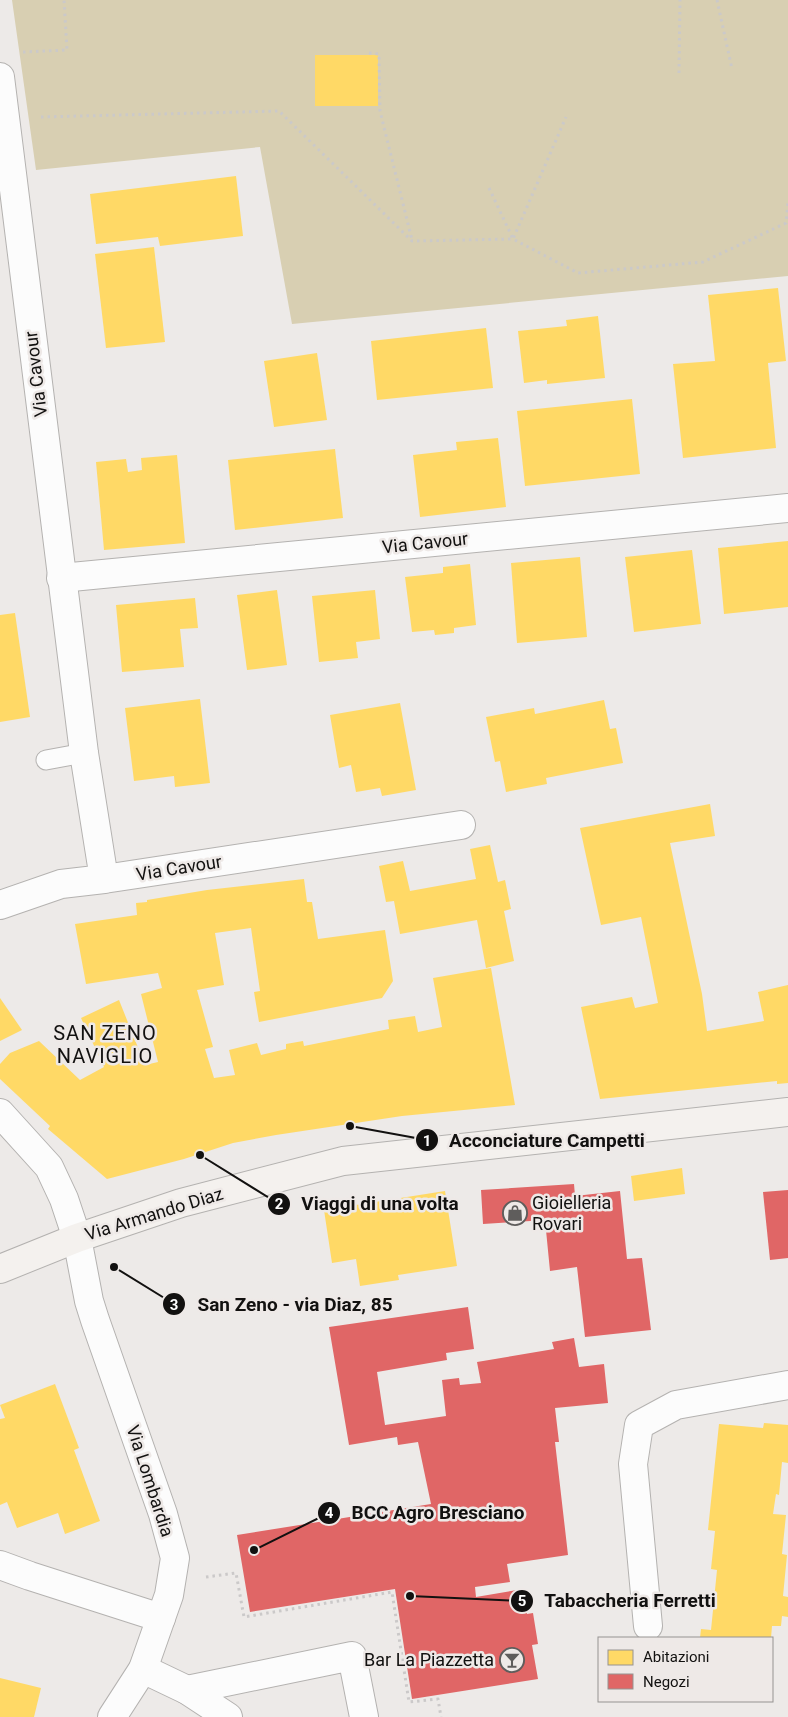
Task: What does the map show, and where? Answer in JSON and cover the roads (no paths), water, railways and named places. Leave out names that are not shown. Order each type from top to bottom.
[{"type":"main road","name":"Via Armando Diaz","points":[[0,1269],[78,1238],[181,1203],[343,1161],[788,1112]]},
{"type":"street","name":"Via Cavour","points":[[0,77],[61,578],[84,753],[104,879]]},
{"type":"street","name":"Via Cavour","points":[[61,578],[788,508]]},
{"type":"street","name":"Via Cavour","points":[[0,905],[61,884],[461,825]]},
{"type":"street","name":"Via Lombardia","points":[[0,1112],[49,1167],[64,1199],[78,1238],[93,1314],[163,1514],[175,1558],[168,1595],[143,1670],[112,1717]]},
{"type":"street","points":[[648,1626],[633,1464],[639,1424],[676,1405],[788,1385]]},
{"type":"street","points":[[0,1565],[161,1618]]},
{"type":"street","points":[[187,1690],[352,1656],[364,1717]]},
{"type":"street","points":[[143,1670],[187,1690],[228,1717]]},
{"type":"lane","points":[[46,760],[84,753]]},
{"type":"place","name":"Acconciature Campetti","points":[[350,1126]]},
{"type":"place","name":"Viaggi di una volta","points":[[200,1155]]},
{"type":"place","name":"Gioielleria Rovari","points":[[515,1213]]},
{"type":"place","name":"San Zeno - via Diaz, 85","points":[[114,1267]]},
{"type":"place","name":"BCC Agro Bresciano","points":[[254,1550]]},
{"type":"place","name":"Tabaccheria Ferretti","points":[[410,1596]]},
{"type":"place","name":"Bar La Piazzetta","points":[[512,1660]]},
{"type":"district","name":"SAN ZENO NAVIGLIO","points":[[105,1044]]}]
